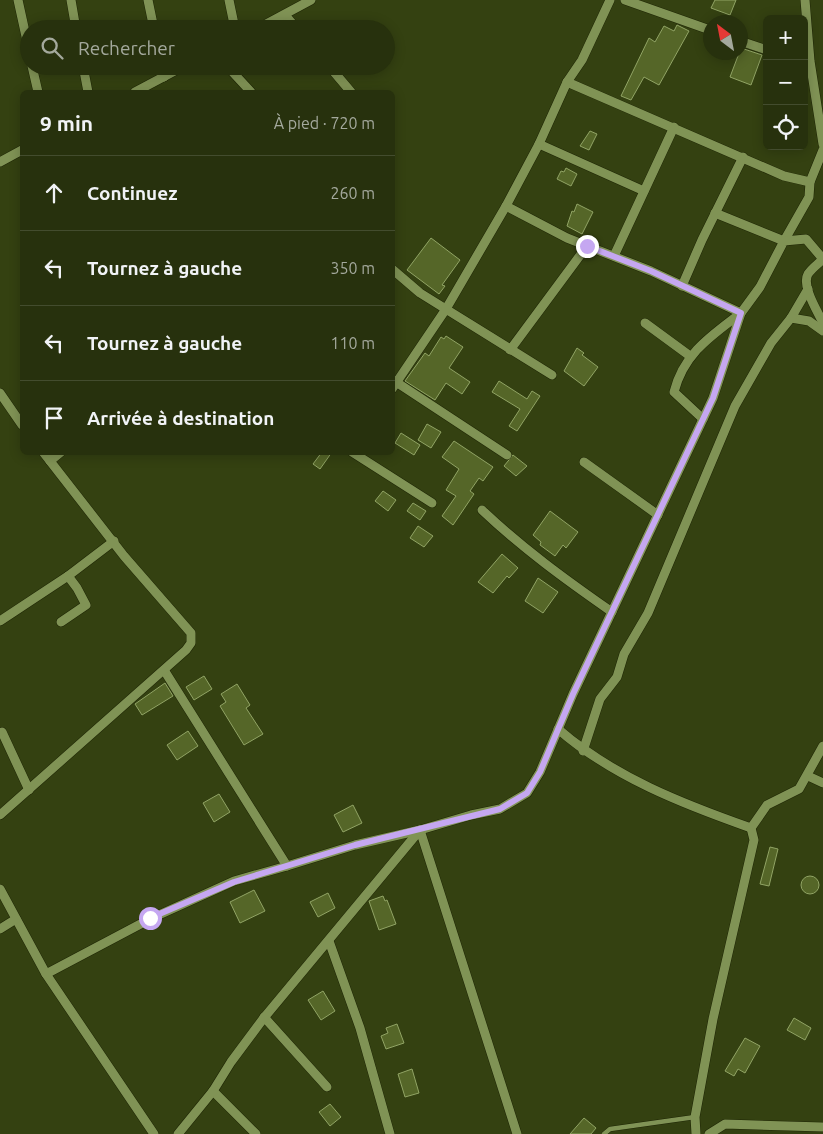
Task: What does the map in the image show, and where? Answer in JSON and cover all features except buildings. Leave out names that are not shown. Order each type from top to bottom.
[{"type":"street","points":[[18,0],[22,20]]},
{"type":"street","points":[[71,0],[74,20]]},
{"type":"street","points":[[148,0],[152,20]]},
{"type":"street","points":[[229,0],[233,20]]},
{"type":"street","points":[[275,20],[311,0]]},
{"type":"street","points":[[395,383],[446,309],[506,206],[539,144],[568,82],[582,60],[610,0]]},
{"type":"street","points":[[625,0],[703,28]]},
{"type":"street","points":[[805,0],[807,60]]},
{"type":"street","points":[[285,15],[289,20]]},
{"type":"street","points":[[748,44],[763,49]]},
{"type":"street","points":[[808,66],[819,93],[823,144]]},
{"type":"street","points":[[34,75],[38,90]]},
{"type":"street","points":[[85,75],[88,90]]},
{"type":"street","points":[[139,90],[168,75]]},
{"type":"street","points":[[235,75],[249,90]]},
{"type":"street","points":[[337,75],[349,90]]},
{"type":"street","points":[[568,82],[784,176],[810,182]]},
{"type":"street","points":[[151,84],[156,90]]},
{"type":"street","points":[[614,256],[674,127]]},
{"type":"street","points":[[539,144],[644,192]]},
{"type":"street","points":[[703,419],[674,392],[690,356],[705,341],[741,313],[760,287],[809,197],[810,182],[823,150]]},
{"type":"street","points":[[0,162],[20,151]]},
{"type":"street","points":[[682,286],[743,158]]},
{"type":"street","points":[[506,206],[567,238],[614,256],[741,313]]},
{"type":"street","points":[[715,214],[784,242],[806,240],[823,259],[809,273],[806,279],[808,289],[823,323]]},
{"type":"street","points":[[510,350],[587,246]]},
{"type":"street","points":[[395,272],[420,293],[510,350],[552,374]]},
{"type":"street","points":[[583,751],[600,699],[616,677],[624,654],[648,613],[735,406],[771,343],[791,318],[808,289]]},
{"type":"street","points":[[46,974],[159,915],[234,882],[355,845],[420,830],[471,814],[500,809],[527,793],[540,772],[612,612],[713,398],[741,313]]},
{"type":"street","points":[[791,318],[809,321],[823,331]]},
{"type":"street","points":[[645,323],[690,356]]},
{"type":"street","points":[[395,385],[507,455]]},
{"type":"street","points":[[0,393],[20,422]]},
{"type":"street","points":[[0,815],[164,670],[191,643],[191,634],[124,556],[45,455]]},
{"type":"street","points":[[50,461],[58,455]]},
{"type":"street","points":[[357,455],[432,503]]},
{"type":"street","points":[[584,462],[658,515]]},
{"type":"street","points":[[482,510],[514,540],[612,612]]},
{"type":"street","points":[[0,621],[68,576],[114,541]]},
{"type":"street","points":[[61,622],[86,605],[78,588],[68,576]]},
{"type":"street","points":[[164,670],[287,866]]},
{"type":"street","points":[[558,729],[583,751],[655,791],[751,828]]},
{"type":"street","points":[[2,732],[29,790]]},
{"type":"street","points":[[696,1134],[695,1118],[713,1019],[754,840],[751,828],[767,805],[799,788],[808,776],[823,746]]},
{"type":"street","points":[[808,776],[823,783]]},
{"type":"street","points":[[178,1134],[213,1091],[231,1062],[264,1017],[420,830]]},
{"type":"street","points":[[420,830],[517,1134]]},
{"type":"street","points":[[0,889],[46,974],[154,1134]]},
{"type":"street","points":[[0,929],[16,919]]},
{"type":"street","points":[[329,940],[360,1028],[390,1134]]},
{"type":"street","points":[[264,1017],[327,1087]]},
{"type":"street","points":[[213,1091],[256,1134]]},
{"type":"street","points":[[709,1134],[725,1124],[823,1127]]},
{"type":"lane","points":[[604,1134],[610,1128],[695,1118]]},
{"type":"route","points":[[150,918],[234,882],[355,845],[420,830],[471,814],[500,809],[527,793],[540,772],[573,694],[713,398],[741,313],[651,271],[587,246]]}]
